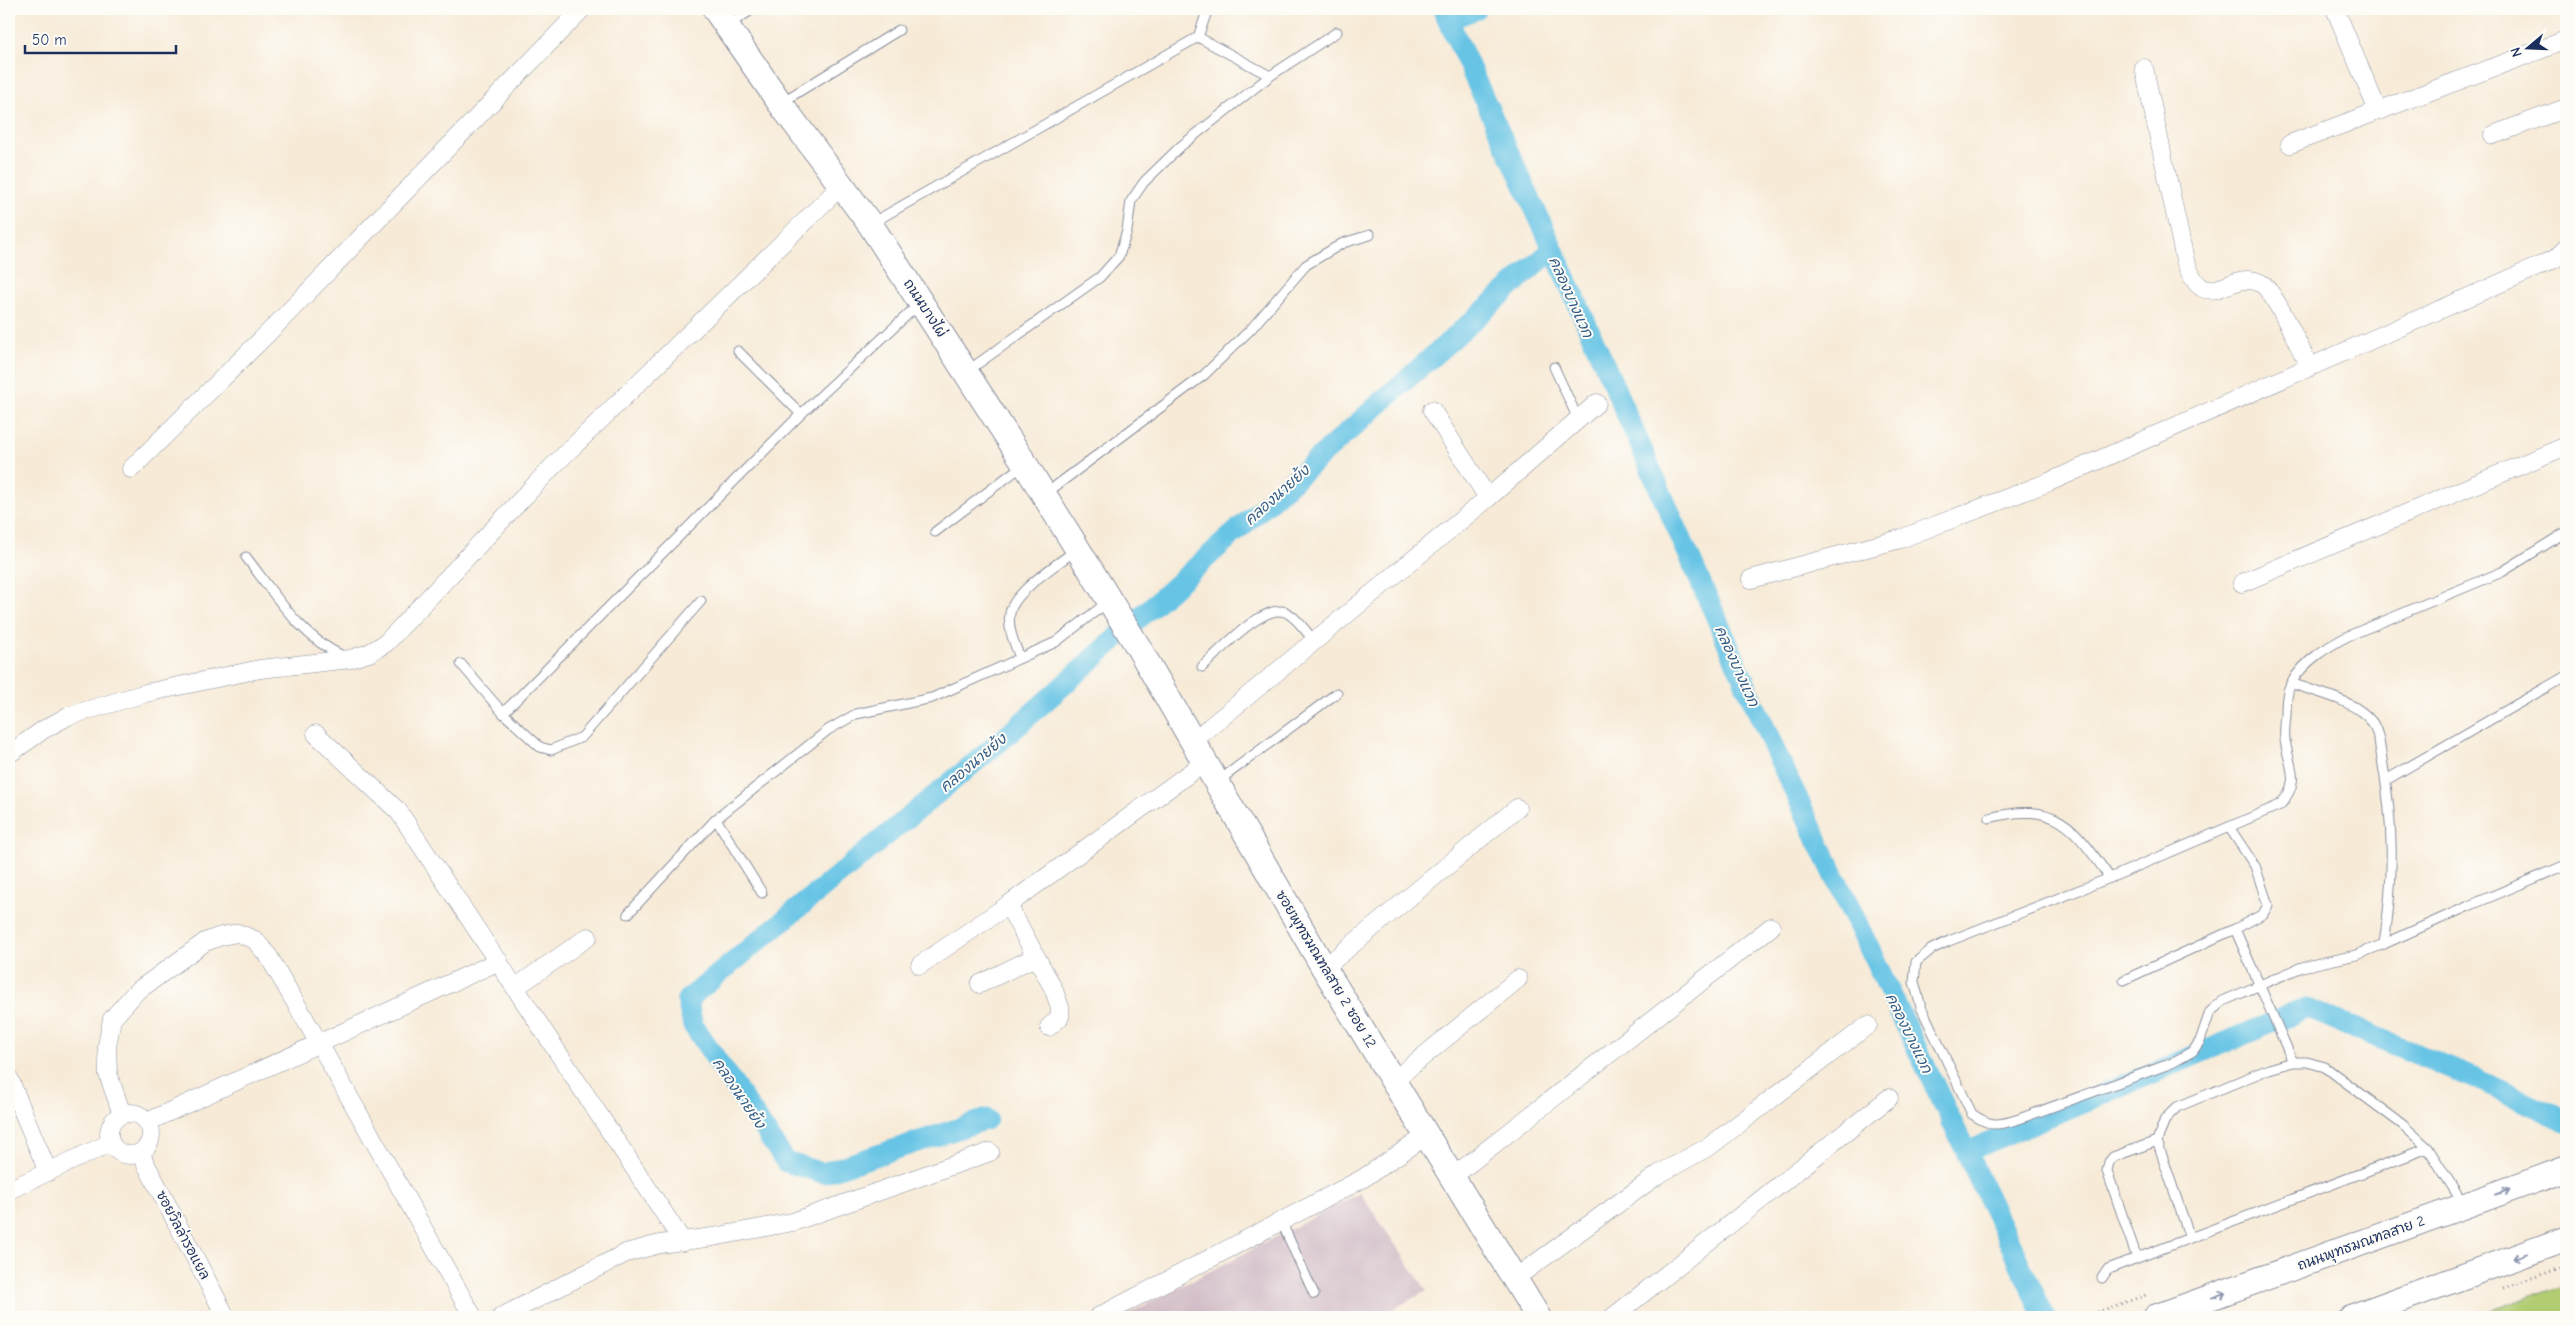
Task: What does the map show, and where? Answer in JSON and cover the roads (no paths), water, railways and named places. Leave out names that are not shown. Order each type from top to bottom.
[{"type":"street","points":[[131,469],[277,324],[582,9]]},
{"type":"street","points":[[2335,9],[2378,112]]},
{"type":"street","name":"ถนนบางไผ่","points":[[720,17],[780,103],[870,224],[966,372],[1115,609]]},
{"type":"street","points":[[2290,144],[2566,40]]},
{"type":"street","points":[[2144,68],[2185,260],[2191,278],[2198,287],[2209,290],[2252,280],[2263,285],[2273,298],[2310,367]]},
{"type":"street","points":[[2493,135],[2566,108]]},
{"type":"street","points":[[9,754],[43,730],[68,716],[146,693],[260,669],[350,659],[369,653],[386,643],[552,468],[842,185]]},
{"type":"street","points":[[1751,579],[1900,539],[2049,482],[2555,259],[2566,248]]},
{"type":"street","points":[[1193,741],[1488,498],[1597,403]]},
{"type":"street","points":[[1432,410],[1488,498]]},
{"type":"street","points":[[2242,583],[2566,446]]},
{"type":"street","name":"ซอยพุทธมณฑลสาย 2 ซอย 12","points":[[1115,609],[1324,968],[1538,1317]]},
{"type":"street","points":[[316,734],[399,812],[683,1242]]},
{"type":"street","points":[[920,965],[1211,772]]},
{"type":"street","points":[[1324,968],[1517,808]]},
{"type":"street","points":[[1008,905],[1053,988],[1060,1007],[1060,1017],[1049,1027]]},
{"type":"street","points":[[1452,1178],[1771,927]]},
{"type":"street","points":[[122,1114],[108,1074],[107,1046],[112,1019],[136,992],[205,942],[221,936],[238,933],[255,940],[269,957],[320,1045],[473,1317]]},
{"type":"street","points":[[516,987],[588,937]]},
{"type":"street","points":[[980,984],[1035,957]]},
{"type":"street","points":[[147,1122],[320,1045],[499,961]]},
{"type":"street","points":[[1393,1081],[1518,979]]},
{"type":"street","points":[[1514,1280],[1659,1174],[1710,1146],[1868,1024]]},
{"type":"street","points":[[9,1078],[48,1172]]},
{"type":"street","points":[[1613,1317],[1889,1098]]},
{"type":"street","points":[[122,1114],[139,1114],[147,1122],[151,1136],[140,1153],[126,1155],[119,1153],[110,1143],[109,1129],[111,1122],[122,1114]]},
{"type":"street","points":[[1098,1317],[1362,1179],[1426,1136]]},
{"type":"street","points":[[9,1190],[110,1143]]},
{"type":"street","points":[[502,1317],[626,1253],[660,1244],[683,1242],[793,1222],[990,1152]]},
{"type":"street","name":"ซอยวิลล่ารอแยล","points":[[140,1153],[226,1317]]},
{"type":"street","name":"ถนนพุทธมณฑลสาย 2","points":[[2156,1317],[2566,1169]]},
{"type":"street","points":[[2352,1317],[2566,1239]]},
{"type":"lane","points":[[720,17],[753,9]]},
{"type":"lane","points":[[870,224],[1198,37],[1208,9]]},
{"type":"lane","points":[[780,103],[899,30]]},
{"type":"lane","points":[[966,372],[1100,277],[1119,256],[1127,231],[1131,201],[1144,182],[1181,146],[1270,76],[1337,32]]},
{"type":"lane","points":[[1198,37],[1270,76]]},
{"type":"lane","points":[[1044,495],[1204,375],[1251,329],[1306,265],[1343,243],[1370,235]]},
{"type":"lane","points":[[503,713],[801,414],[921,302]]},
{"type":"lane","points":[[738,351],[801,414]]},
{"type":"lane","points":[[1554,368],[1578,419]]},
{"type":"lane","points":[[935,532],[1024,464]]},
{"type":"lane","points":[[2566,532],[2502,572],[2348,636],[2327,647],[2291,683],[2286,702],[2284,738],[2293,777],[2290,793],[2280,805],[2110,878],[1932,949],[1916,962],[1914,982],[1921,1007],[1972,1114],[1987,1125],[2002,1124],[2172,1063],[2193,1051],[2200,1040],[2210,1012],[2223,1001],[2259,984],[2302,967],[2356,955],[2566,865]]},
{"type":"lane","points":[[1020,658],[1010,630],[1010,612],[1022,593],[1078,549]]},
{"type":"lane","points":[[246,557],[308,634],[325,648],[350,659]]},
{"type":"lane","points":[[462,664],[503,713],[540,747],[551,750],[582,736],[701,601]]},
{"type":"lane","points":[[628,914],[716,819],[828,730],[856,714],[932,698],[1056,642],[1115,609]]},
{"type":"lane","points":[[1202,667],[1261,616],[1276,610],[1287,612],[1315,642]]},
{"type":"lane","points":[[2386,780],[2566,676]]},
{"type":"lane","points":[[2291,683],[2342,701],[2359,710],[2373,724],[2379,739],[2386,780],[2393,848],[2384,944]]},
{"type":"lane","points":[[1211,772],[1337,692]]},
{"type":"lane","points":[[1989,818],[2005,814],[2034,813],[2058,818],[2072,828],[2110,878]]},
{"type":"lane","points":[[716,819],[762,893]]},
{"type":"lane","points":[[2124,980],[2235,929],[2262,914],[2268,905],[2255,866],[2229,827]]},
{"type":"lane","points":[[2235,929],[2293,1062]]},
{"type":"lane","points":[[2190,1238],[2157,1141],[2165,1119],[2177,1107],[2269,1069],[2293,1062],[2307,1062],[2325,1068],[2364,1095],[2428,1148],[2464,1206]]},
{"type":"lane","points":[[2137,1258],[2107,1171],[2108,1162],[2113,1157],[2157,1141]]},
{"type":"lane","points":[[2102,1278],[2108,1269],[2428,1148]]},
{"type":"lane","points":[[1281,1221],[1314,1294]]},
{"type":"waterway","name":"คลองบางแวก","points":[[1443,9],[1560,264],[1777,755],[2045,1317]]},
{"type":"waterway","points":[[1448,20],[1476,9]]},
{"type":"waterway","name":"คลองนายย้ง","points":[[987,1119],[823,1173],[786,1162],[693,1025],[687,1000],[1002,740],[1553,249]]},
{"type":"waterway","points":[[1967,1151],[2307,1008],[2476,1079],[2566,1121]]}]
